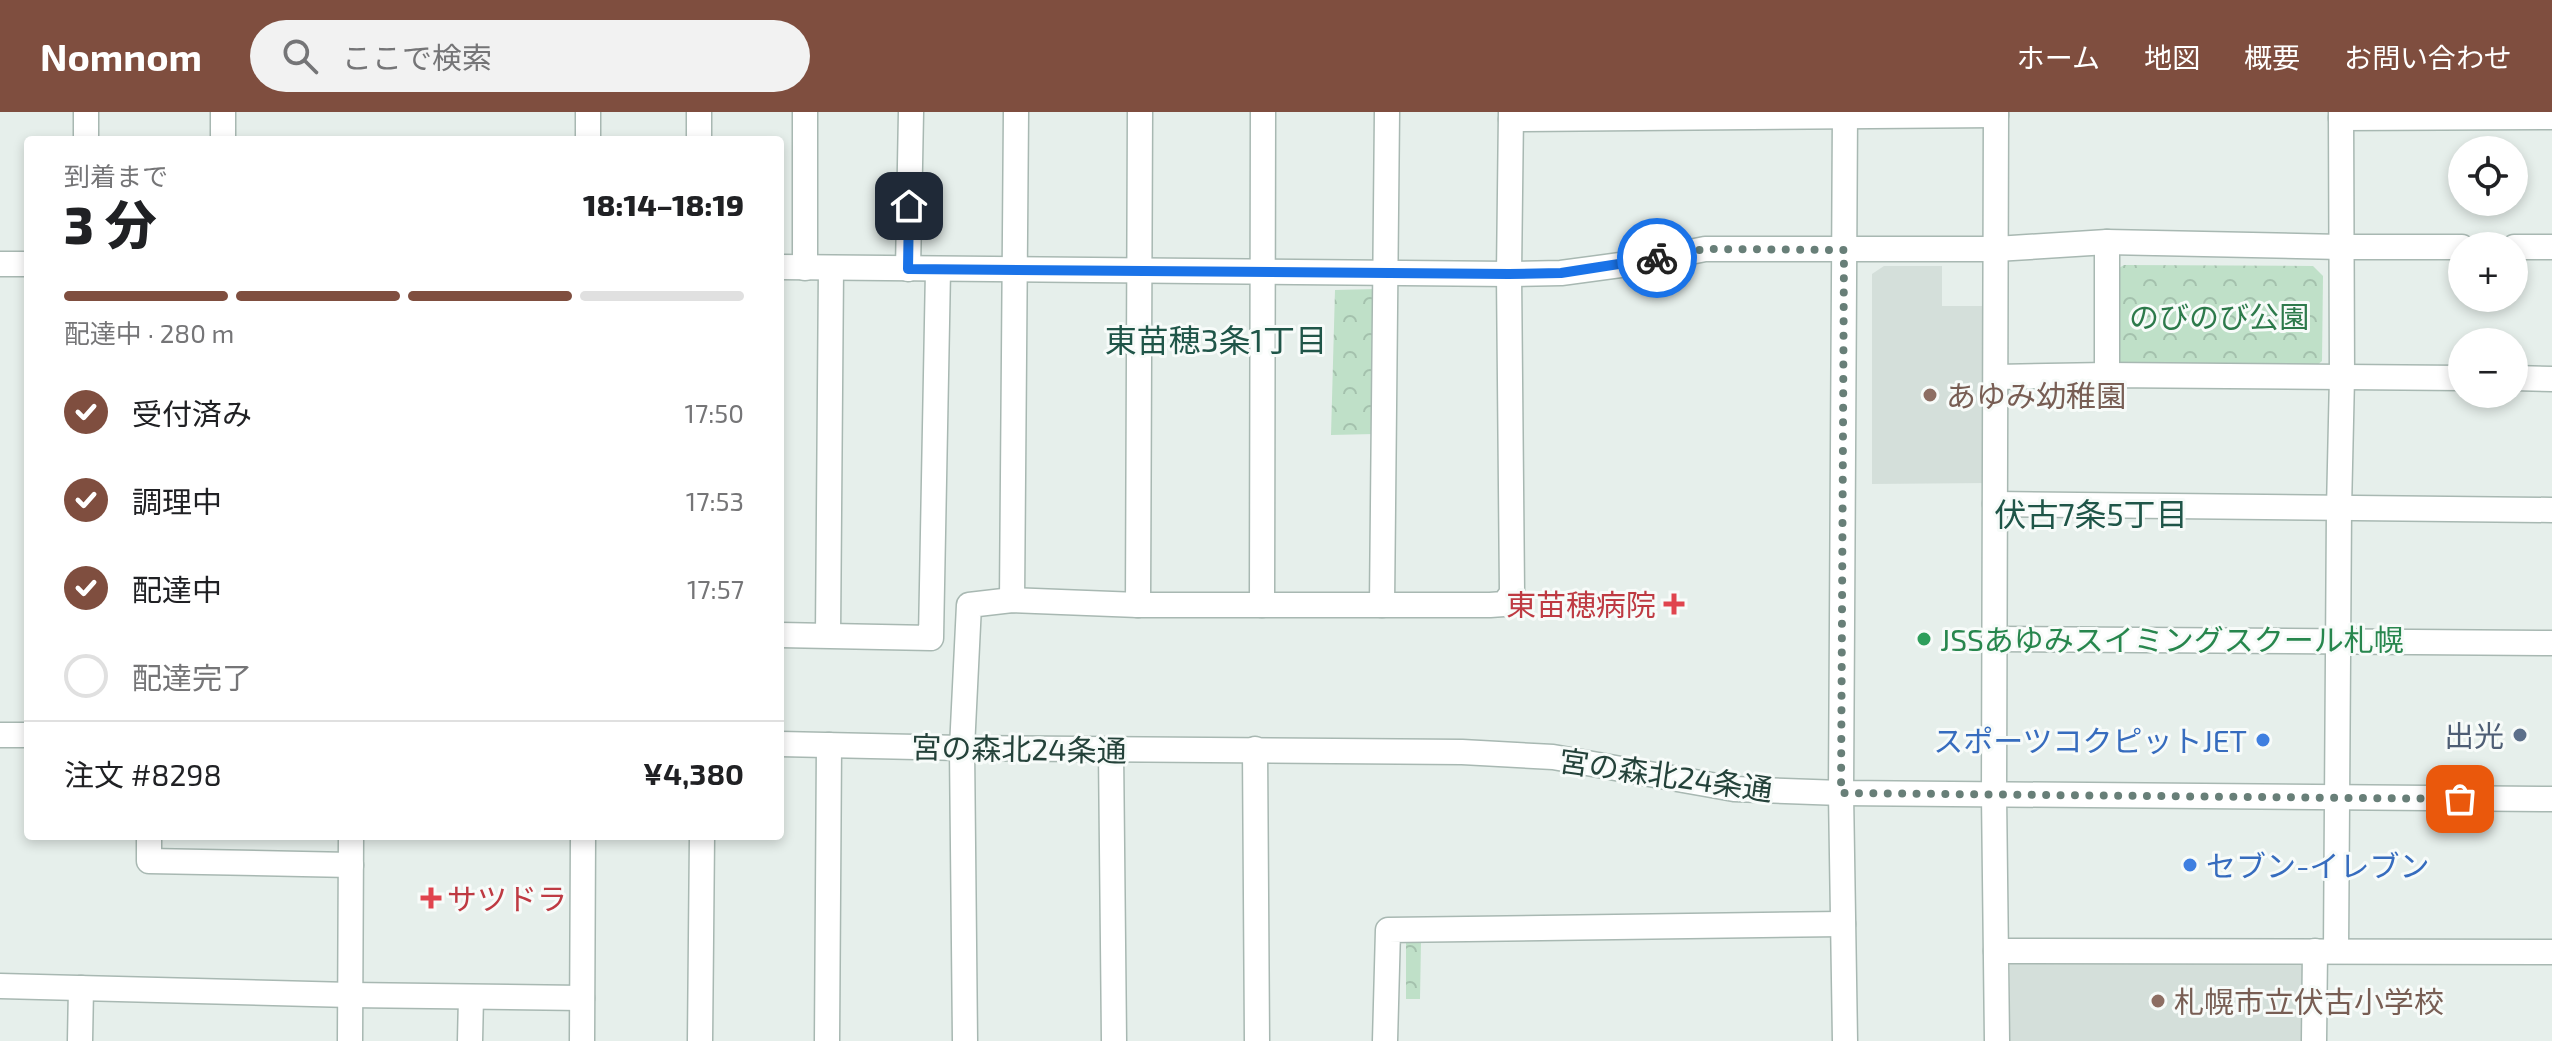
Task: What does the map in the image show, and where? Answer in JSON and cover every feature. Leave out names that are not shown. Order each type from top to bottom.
[{"type":"street","points":[[86,112],[86,136]]},
{"type":"street","points":[[223,112],[223,136]]},
{"type":"street","points":[[588,112],[588,136]]},
{"type":"street","points":[[699,112],[699,136]]},
{"type":"street","points":[[805,112],[805,268]]},
{"type":"street","points":[[908,269],[911,112]]},
{"type":"street","points":[[1012,600],[1016,112]]},
{"type":"street","points":[[1138,605],[1140,112]]},
{"type":"street","points":[[1262,605],[1263,112]]},
{"type":"street","points":[[1382,605],[1387,112]]},
{"type":"street","points":[[965,1041],[962,748],[969,605],[1012,600],[1138,605],[1504,604],[1512,593],[1511,115],[1996,113],[1994,795],[1997,1041]]},
{"type":"street","points":[[1845,114],[1841,793],[1845,1041]]},
{"type":"street","points":[[2314,1041],[2326,951],[2338,798],[2341,115],[2552,117]]},
{"type":"street","points":[[784,267],[1509,274],[1576,271],[1705,249],[1996,249],[2107,242],[2448,247]]},
{"type":"street","points":[[2107,242],[2107,375]]},
{"type":"street","points":[[2528,247],[2552,247]]},
{"type":"street","points":[[0,264],[24,264]]},
{"type":"street","points":[[828,635],[831,268]]},
{"type":"street","points":[[784,635],[931,638],[938,270]]},
{"type":"street","points":[[1996,377],[2448,378]]},
{"type":"street","points":[[2528,378],[2552,379]]},
{"type":"street","points":[[1995,504],[2552,510]]},
{"type":"street","points":[[1994,639],[2552,643]]},
{"type":"street","points":[[0,735],[24,735]]},
{"type":"street","name":"宮の森北24条通","points":[[784,744],[1462,752],[1553,757],[1734,789],[1841,793],[2552,799]]},
{"type":"street","points":[[827,1041],[829,745]]},
{"type":"street","points":[[1255,749],[1257,1041]]},
{"type":"street","points":[[1111,750],[1114,1041]]},
{"type":"street","points":[[149,840],[149,861],[351,865]]},
{"type":"street","points":[[350,1041],[351,840]]},
{"type":"street","points":[[582,1041],[583,840]]},
{"type":"street","points":[[700,1041],[702,840]]},
{"type":"street","points":[[1385,1041],[1388,930],[1843,924]]},
{"type":"street","points":[[1996,951],[2552,952]]},
{"type":"street","points":[[0,986],[582,998]]},
{"type":"street","points":[[80,1041],[81,988]]},
{"type":"street","points":[[470,1041],[471,997]]},
{"type":"shaded area","name":"あゆみ幼稚園","points":[[1884,266],[1942,266],[1942,306],[1987,306],[1989,483],[1872,484],[1872,274]]},
{"type":"shaded area","name":"札幌市立伏古小学校","points":[[2010,960],[2307,960],[2306,1041],[2010,1041]]},
{"type":"green space","name":"のびのび公園","points":[[2124,265],[2313,266],[2323,276],[2322,361],[2315,367],[2122,365],[2115,360],[2114,271]]},
{"type":"green space","points":[[1376,289],[1374,434],[1331,435],[1335,290]]},
{"type":"green space","points":[[1421,942],[1420,999],[1406,999],[1406,943]]},
{"type":"way so far","points":[[1657,258],[1705,249],[1844,250],[1841,793],[2460,799]]},
{"type":"place","name":"あゆみ幼稚園","points":[[1930,395]]},
{"type":"place","name":"東苗穂病院","points":[[1674,604]]},
{"type":"place","name":"JSSあゆみスイミングスクール札幌","points":[[1924,639]]},
{"type":"place","name":"出光","points":[[2520,735]]},
{"type":"place","name":"スポーツコクピットJET","points":[[2263,740]]},
{"type":"place","name":"セブン-イレブン","points":[[2190,865]]},
{"type":"place","name":"サツドラ","points":[[431,898]]},
{"type":"place","name":"札幌市立伏古小学校","points":[[2158,1001]]},
{"type":"district","name":"東苗穂3条1丁目","points":[[1216,339]]},
{"type":"district","name":"伏古7条5丁目","points":[[2091,513]]},
{"type":"route","points":[[909,206],[908,269],[1509,274],[1561,273],[1657,258]]}]
